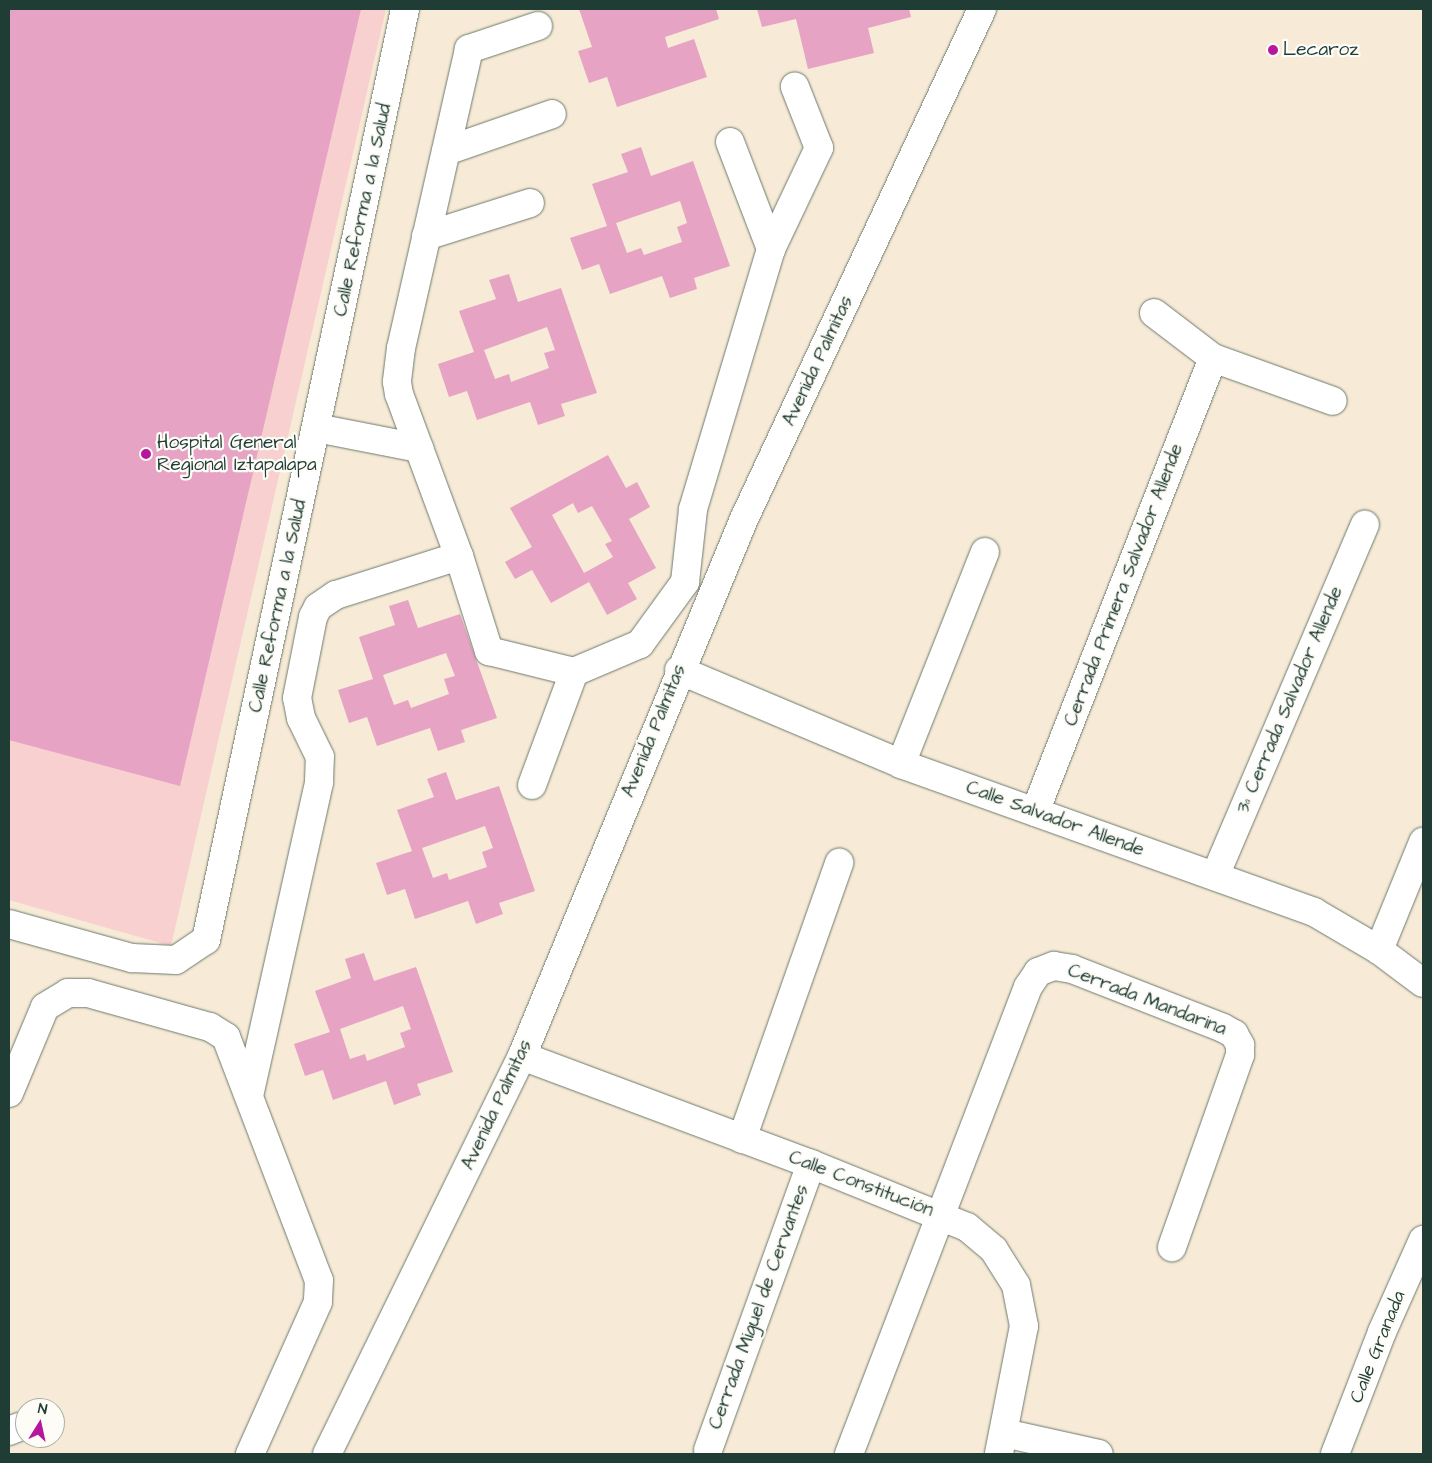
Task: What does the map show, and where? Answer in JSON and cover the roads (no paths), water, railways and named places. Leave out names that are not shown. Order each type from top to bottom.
[{"type":"street","name":"Calle Reforma a la Salud","points":[[9,924],[132,958],[176,960],[206,940],[405,9]]},
{"type":"street","name":"Avenida Palmitas","points":[[327,1454],[522,1056],[679,670],[744,518],[982,9]]},
{"type":"street","points":[[538,26],[469,49],[397,370],[399,394],[460,556],[490,651],[574,672],[640,644],[684,582],[693,508],[771,249],[819,148],[795,87]]},
{"type":"street","points":[[446,151],[552,114]]},
{"type":"street","points":[[730,142],[771,249]]},
{"type":"street","points":[[426,236],[530,202]]},
{"type":"street","points":[[1154,313],[1213,358],[1333,401]]},
{"type":"street","name":"Cerrada Primera Salvador Allende","points":[[1035,812],[1213,358]]},
{"type":"street","points":[[316,428],[419,448]]},
{"type":"street","name":"3ª Cerrada Salvador Allende","points":[[1215,876],[1365,525]]},
{"type":"street","points":[[901,764],[985,552]]},
{"type":"street","points":[[250,1096],[319,782],[320,757],[301,718],[297,698],[313,616],[318,607],[336,595],[460,556]]},
{"type":"street","name":"Calle Salvador Allende","points":[[679,670],[901,764],[1314,912],[1379,950],[1423,982]]},
{"type":"street","points":[[532,785],[574,672]]},
{"type":"street","points":[[1379,950],[1423,842]]},
{"type":"street","points":[[742,1139],[839,863]]},
{"type":"street","name":"Cerrada Mandarina","points":[[943,1216],[1028,987],[1038,972],[1054,966],[1072,969],[1223,1028],[1234,1034],[1240,1045],[1240,1054],[1172,1247]]},
{"type":"street","points":[[9,1093],[45,1007],[56,998],[78,992],[219,1031],[231,1045],[319,1280],[319,1294],[250,1454]]},
{"type":"street","name":"Calle Constitución","points":[[522,1056],[810,1164],[967,1227],[994,1250],[1016,1285],[1024,1326],[1002,1443]]},
{"type":"street","name":"Cerrada Miguel de Cervantes","points":[[708,1450],[810,1164]]},
{"type":"street","points":[[849,1454],[943,1216]]},
{"type":"street","name":"Calle Granada","points":[[1335,1454],[1382,1332],[1423,1240]]},
{"type":"street","points":[[1002,1443],[1099,1454]]},
{"type":"place","name":"Lecaroz","points":[[1273,50]]},
{"type":"place","name":"Hospital General Regional Iztapalapa","points":[[146,454]]}]
